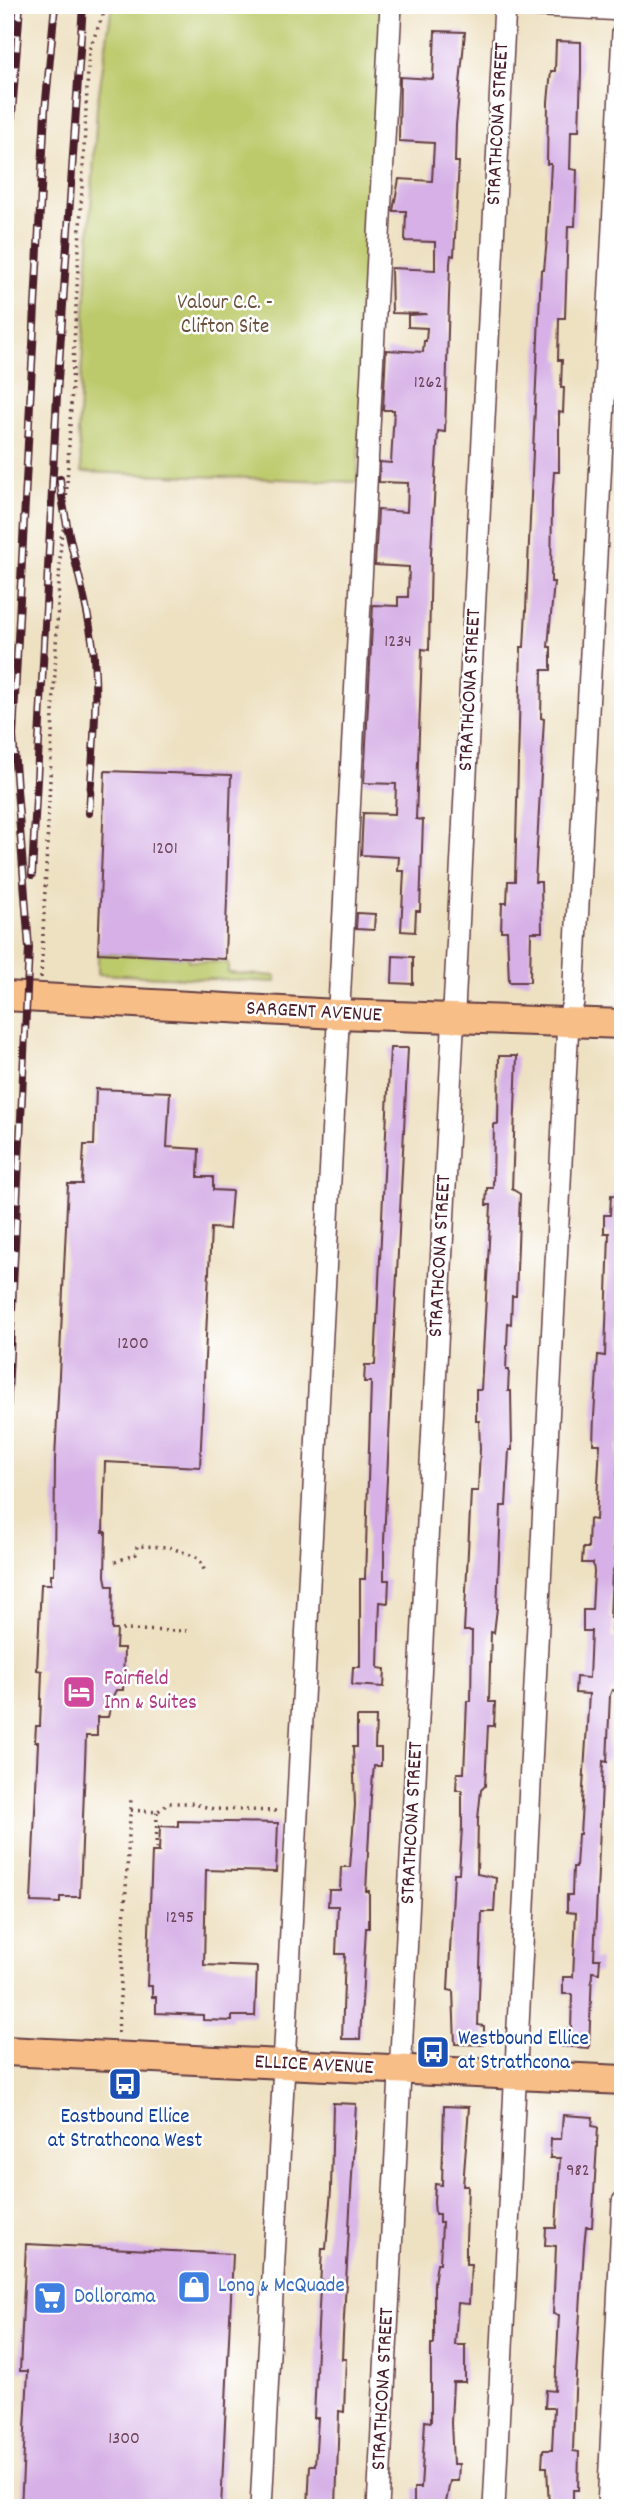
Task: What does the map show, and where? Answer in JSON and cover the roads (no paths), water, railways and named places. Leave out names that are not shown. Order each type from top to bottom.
[{"type":"main road","name":"SARGENT AVENUE","points":[[5,996],[337,1014],[623,1024]]},
{"type":"main road","name":"ELLICE AVENUE","points":[[5,2051],[623,2080]]},
{"type":"street","points":[[261,2508],[391,5]]},
{"type":"street","name":"STRATHCONA STREET","points":[[378,2508],[505,5]]},
{"type":"street","points":[[527,5],[623,10]]},
{"type":"street","points":[[494,2508],[568,1022],[573,1002],[623,33]]},
{"type":"street","points":[[608,2508],[623,2202]]},
{"type":"railway","points":[[5,210],[20,5]]},
{"type":"railway","points":[[5,1458],[29,948],[13,736],[45,111],[55,5]]},
{"type":"railway","points":[[32,875],[57,395],[83,5]]},
{"type":"railway","points":[[60,479],[66,521],[86,605],[95,668],[89,813]]},
{"type":"place","name":"Fairfield Inn & Suites","points":[[79,1692]]},
{"type":"place","name":"Westbound Ellice at Strathcona","points":[[433,2052]]},
{"type":"place","name":"Eastbound Ellice at Strathcona West","points":[[125,2084]]},
{"type":"place","name":"Long & McQuade","points":[[194,2287]]},
{"type":"place","name":"Dollorama","points":[[50,2298]]},
{"type":"park label","name":"Valour C.C. - Clifton Site","points":[[225,316]]}]
